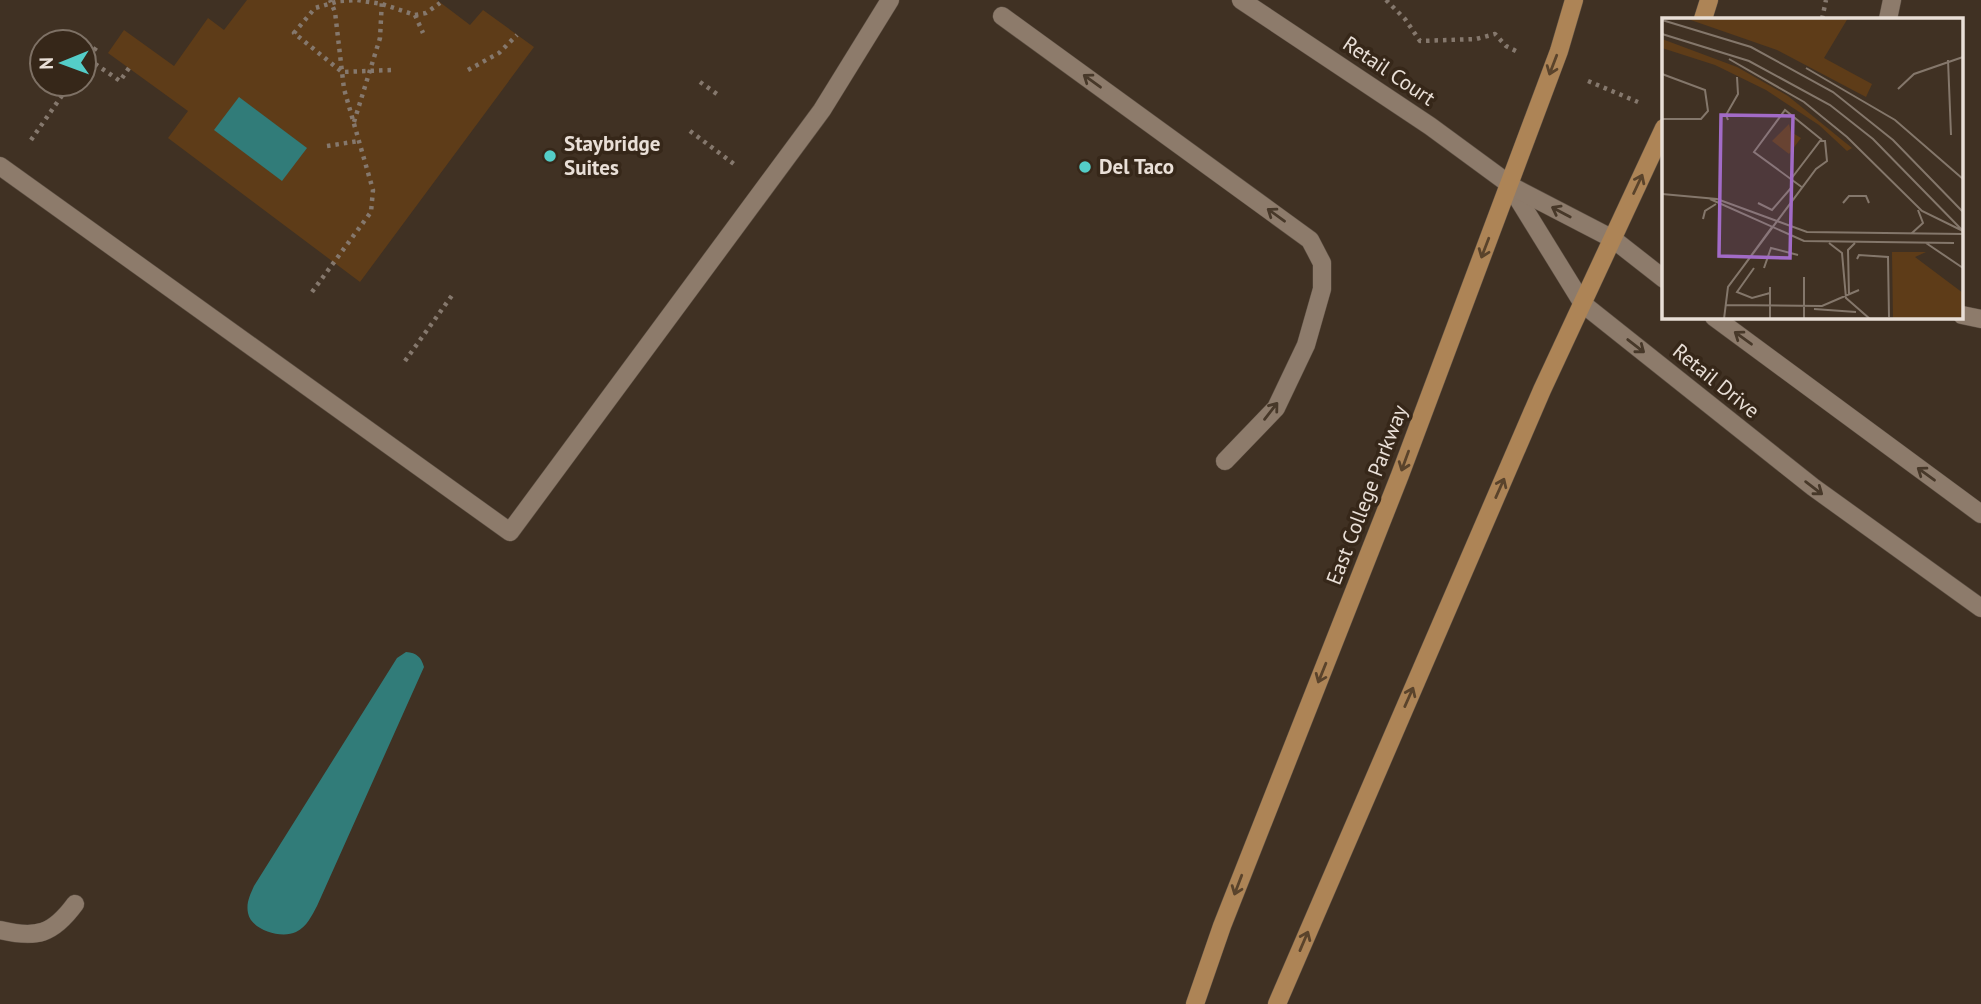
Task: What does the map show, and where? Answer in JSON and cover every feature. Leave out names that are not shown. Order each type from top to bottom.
[{"type":"main road","name":"East College Parkway","points":[[1195,1004],[1232,901],[1405,462],[1559,51],[1574,0]]},
{"type":"main road","points":[[1703,18],[1709,0]]},
{"type":"main road","points":[[1277,1004],[1531,416],[1662,132]]},
{"type":"street","name":"Retail Court","points":[[1241,0],[1430,126],[1509,184]]},
{"type":"street","points":[[1888,18],[1892,0]]},
{"type":"street","points":[[0,166],[510,533],[822,110],[880,3]]},
{"type":"street","points":[[1002,16],[1310,240],[1322,262],[1322,289],[1306,345],[1276,408],[1225,461]]},
{"type":"street","points":[[1509,184],[1613,239],[1662,277]]},
{"type":"street","name":"Retail Drive","points":[[1509,184],[1583,304],[1813,487],[1981,608]]},
{"type":"street","points":[[1715,318],[1981,514]]},
{"type":"street","points":[[0,930],[30,934],[55,928],[75,904]]},
{"type":"path","points":[[1386,0],[1405,19],[1420,41],[1476,39],[1495,34],[1506,47]]},
{"type":"path","points":[[1822,18],[1826,0]]},
{"type":"path","points":[[312,292],[371,212],[373,190],[344,89],[335,12],[331,1]]},
{"type":"path","points":[[391,70],[342,72],[294,33],[314,8],[331,1],[382,2],[415,15],[426,13],[440,3]]},
{"type":"path","points":[[354,123],[380,38],[382,2]]},
{"type":"path","points":[[415,15],[423,33]]},
{"type":"path","points":[[468,70],[499,53],[517,35]]},
{"type":"path","points":[[98,69],[120,81],[129,68]]},
{"type":"path","points":[[701,82],[718,94]]},
{"type":"path","points":[[57,103],[60,98]]},
{"type":"path","points":[[690,131],[765,187]]},
{"type":"path","points":[[327,146],[359,141]]},
{"type":"path","points":[[405,361],[453,294]]},
{"type":"shaded area","points":[[247,0],[437,0],[470,25],[483,10],[534,47],[360,282],[168,138],[188,111],[108,53],[124,30],[174,66],[208,18],[224,30]]},
{"type":"water","points":[[239,97],[307,148],[282,181],[214,130]]},
{"type":"water","points":[[406,652],[418,656],[424,667],[317,906],[306,924],[296,932],[275,934],[261,928],[250,919],[248,913],[248,902],[254,886],[397,658]]},
{"type":"place","name":"Staybridge Suites","points":[[550,156]]},
{"type":"place","name":"Del Taco","points":[[1085,167]]}]
